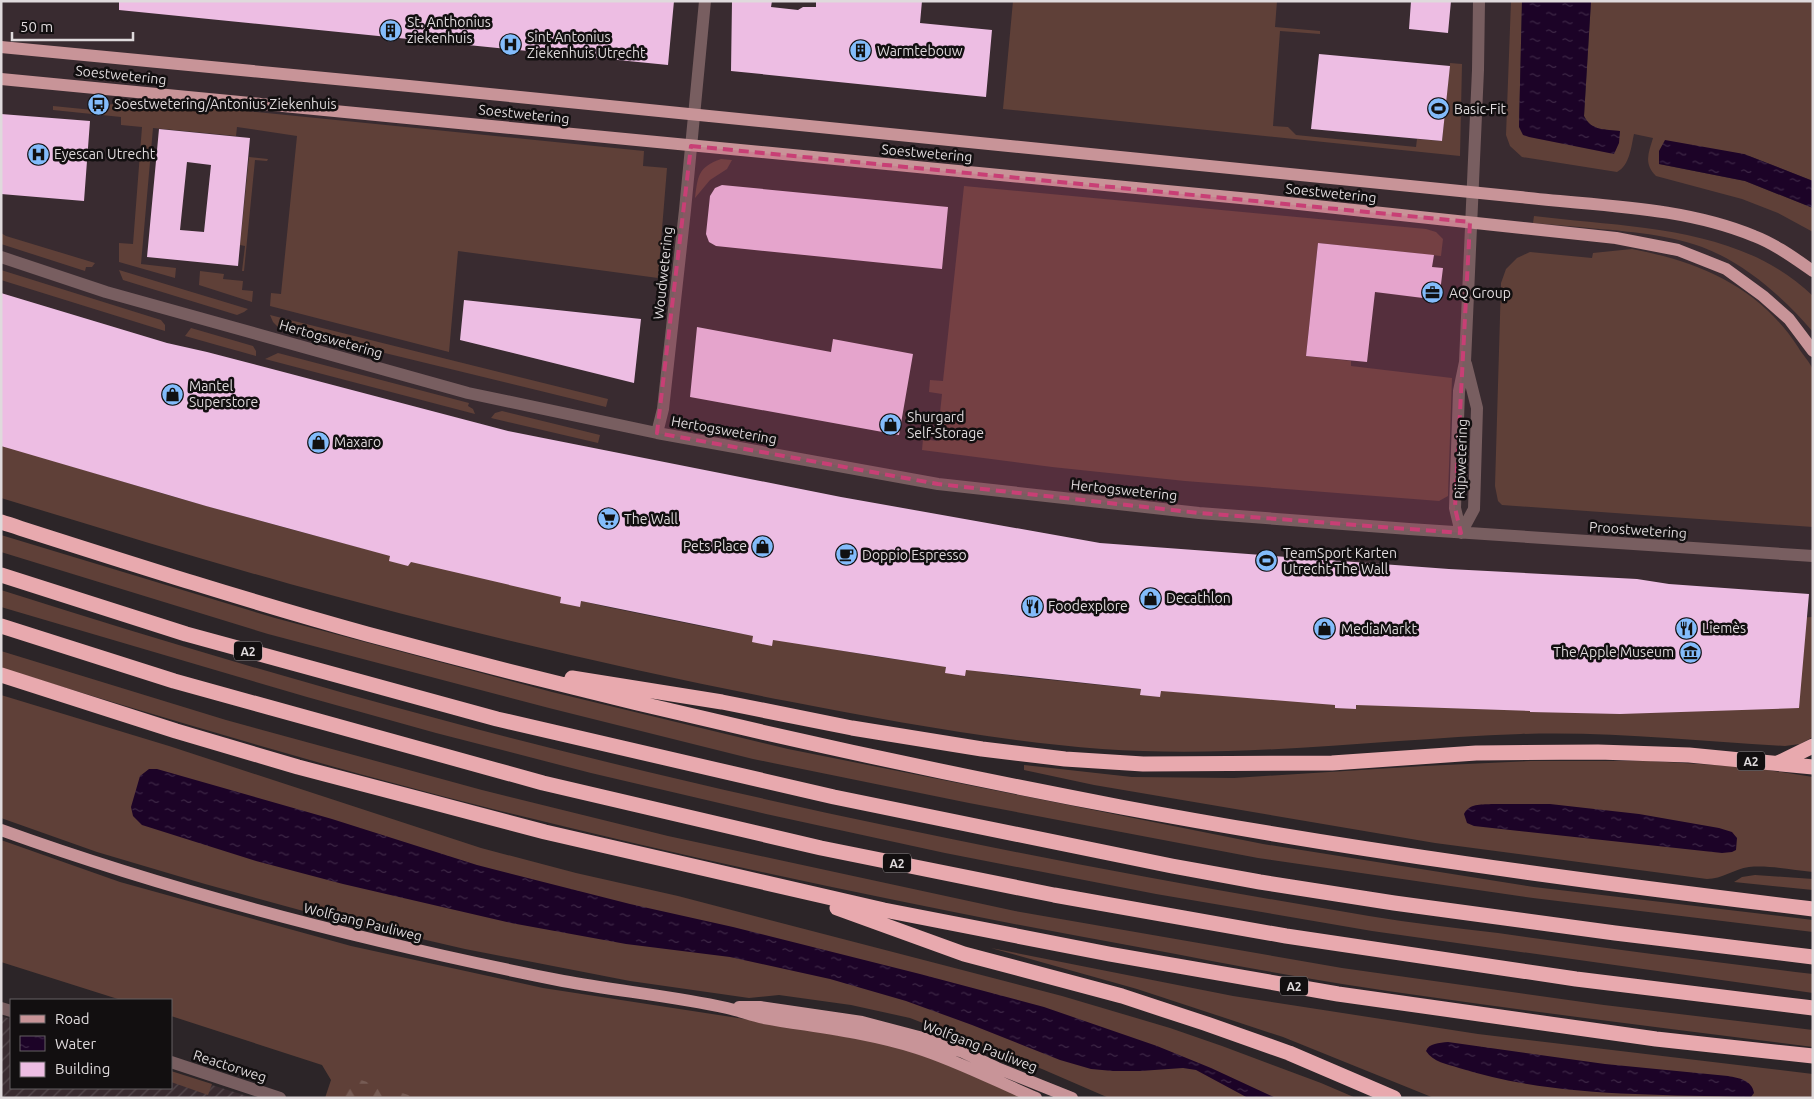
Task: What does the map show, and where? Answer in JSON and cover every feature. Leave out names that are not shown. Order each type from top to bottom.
[{"type":"highway","name":"A2","points":[[1,522],[177,578],[353,630],[715,722],[944,772],[1123,807],[1287,836],[1464,864],[1813,909]]},
{"type":"highway","name":"A2","points":[[1,576],[186,634],[487,717],[834,798],[1260,882],[1394,903],[1606,932],[1813,957]]},
{"type":"highway","name":"A2","points":[[1,626],[174,680],[543,784],[821,848],[1054,894],[1286,936],[1576,979],[1813,1008]]},
{"type":"highway","name":"A2","points":[[479,663],[722,702],[852,728],[982,749],[1065,759],[1143,764],[1322,763],[1476,754],[1598,752],[1690,755],[1813,767]]},
{"type":"highway","name":"A2","points":[[1,675],[176,731],[298,767],[545,832],[780,887],[1030,940],[1338,994],[1656,1039],[1813,1056]]},
{"type":"highway","name":"A2","points":[[1777,764],[1813,746]]},
{"type":"highway","name":"A2","points":[[780,887],[964,954],[1122,996],[1204,1022],[1289,1053],[1394,1098]]},
{"type":"main road","name":"Soestwetering","points":[[1,47],[1678,214],[1716,223],[1755,236],[1789,254],[1813,271]]},
{"type":"main road","name":"Soestwetering","points":[[1,79],[1261,200],[1616,238],[1678,250],[1726,269],[1763,296],[1789,319],[1813,351]]},
{"type":"main road","name":"Wolfgang Pauliweg","points":[[1,830],[156,882],[368,939],[468,962],[577,983],[727,1008],[760,1017],[859,1032],[917,1048],[977,1070],[1036,1098]]},
{"type":"main road","name":"Wolfgang Pauliweg","points":[[727,1008],[760,1007],[862,1022],[919,1037],[963,1052],[997,1068],[1072,1098]]},
{"type":"street","name":"Woudwetering","points":[[657,433],[663,409],[695,115],[705,1]]},
{"type":"street","name":"Rijpwetering","points":[[1461,533],[1455,508],[1459,392],[1465,362],[1478,70],[1479,1]]},
{"type":"street","name":"Hertogswetering","points":[[1,257],[106,292],[468,393],[657,433],[938,484],[1199,514],[1461,533]]},
{"type":"street","name":"Rijpwetering","points":[[1461,533],[1474,509],[1477,408],[1465,362]]},
{"type":"street","name":"Proostwetering","points":[[1461,533],[1813,556]]},
{"type":"street","name":"Reactorweg","points":[[172,1062],[280,1098]]},
{"type":"highlighted area","points":[[691,146],[1470,222],[1455,508],[1461,533],[1199,513],[938,484],[657,433]]},
{"type":"shaded area","points":[[1,1],[1813,1],[1813,730],[806,677],[1,480]]},
{"type":"shaded area","points":[[1,1016],[10,1019],[10,1089],[172,1089],[172,1072],[253,1098],[1,1098]]},
{"type":"green space","points":[[1013,1],[1277,1],[1275,27],[1320,31],[1320,34],[1280,31],[1273,126],[1288,127],[1296,135],[1416,147],[1417,139],[1442,141],[1450,63],[1462,64],[1460,156],[1003,109]]},
{"type":"green space","points":[[1511,1],[1522,1],[1519,127],[1620,131],[1595,127],[1584,116],[1591,1],[1813,1],[1813,181],[1744,154],[1659,164],[1745,181],[1813,208],[1813,232],[1778,213],[1742,199],[1656,176],[1649,167],[1648,162],[1653,138],[1634,134],[1631,150],[1625,165],[1617,172],[1522,157],[1510,146],[1506,135]]},
{"type":"green space","points":[[147,101],[644,151],[643,166],[667,168],[658,278],[458,251],[449,352],[270,306],[271,293],[281,294],[297,136],[237,127],[236,136],[153,128],[141,264],[176,268],[175,278],[119,262],[119,243],[133,244],[142,127],[121,125],[121,117],[53,110],[53,106],[103,111],[104,105]]},
{"type":"green space","points":[[249,157],[268,159],[267,161],[255,160],[244,271],[242,271],[245,246],[240,245]]},
{"type":"green space","points":[[721,159],[732,160],[727,169],[710,180],[695,198],[700,173],[708,165]]},
{"type":"green space","points":[[964,186],[1426,229],[1436,232],[1443,239],[1441,256],[1318,243],[1306,356],[1351,361],[1351,366],[1452,378],[1448,496],[1439,501],[1185,481],[1052,467],[922,450],[923,439],[937,441],[942,394],[929,392],[930,380],[943,381]]},
{"type":"green space","points":[[1534,216],[1681,234],[1717,243],[1752,255],[1784,273],[1813,296],[1813,332],[1763,283],[1733,262],[1702,247],[1687,242],[1641,233],[1533,223]]},
{"type":"green space","points":[[1,233],[95,263],[92,267],[86,267],[85,271],[1,244]]},
{"type":"green space","points":[[1632,249],[1681,261],[1726,280],[1765,308],[1782,326],[1810,364],[1813,370],[1813,527],[1502,505],[1498,501],[1495,486],[1501,283],[1506,269],[1517,258],[1530,252],[1592,258],[1593,253]]},
{"type":"green space","points":[[1,270],[161,320],[165,325],[165,331],[1,280]]},
{"type":"green space","points":[[119,270],[248,309],[237,315],[123,280]]},
{"type":"green space","points":[[200,271],[224,274],[223,279],[243,281],[242,290],[253,291],[252,302],[199,285]]},
{"type":"green space","points":[[270,315],[608,399],[606,407],[278,327]]},
{"type":"green space","points":[[191,328],[253,346],[256,356],[185,336]]},
{"type":"green space","points":[[278,353],[469,403],[468,406],[473,409],[475,414],[265,359]]},
{"type":"green space","points":[[502,411],[600,435],[598,443],[491,418],[495,413]]},
{"type":"green space","points":[[1,445],[171,496],[290,529],[404,559],[607,607],[715,629],[879,657],[1022,677],[1129,688],[1228,696],[1741,620],[1813,617],[1813,737],[1800,744],[1785,746],[1620,735],[1554,733],[1469,736],[1207,752],[1102,749],[944,730],[724,689],[537,647],[352,601],[145,542],[1,498]]},
{"type":"green space","points":[[1,535],[275,618],[552,692],[788,749],[1263,844],[1534,887],[1813,920],[1813,932],[1533,898],[1258,858],[969,803],[753,759],[549,708],[268,634],[1,552]]},
{"type":"green space","points":[[1,590],[329,689],[554,749],[785,804],[1135,875],[1369,916],[1813,974],[1813,993],[1372,931],[1156,894],[945,853],[766,814],[591,773],[307,697],[1,607]]},
{"type":"green space","points":[[1,651],[226,720],[482,790],[668,836],[1015,911],[1342,968],[1604,1005],[1813,1030],[1813,1047],[1518,1009],[1318,980],[982,918],[733,866],[485,807],[363,775],[121,705],[1,668]]},
{"type":"green space","points":[[1,695],[169,746],[481,848],[576,873],[678,896],[1062,996],[1170,1028],[1321,1083],[1356,1098],[1109,1098],[1042,1069],[910,1018],[851,1005],[779,995],[749,998],[630,981],[465,949],[318,915],[97,852],[1,818]]},
{"type":"green space","points":[[1531,761],[1650,761],[1748,767],[1813,777],[1813,872],[1773,867],[1749,867],[1707,879],[1435,843],[1094,785],[1024,770],[1024,765],[1132,777],[1234,778]]},
{"type":"green space","points":[[1,840],[120,882],[351,946],[543,988],[764,1022],[892,1045],[954,1066],[1028,1098],[325,1098],[331,1080],[322,1065],[172,1016],[172,999],[118,999],[1,962]]},
{"type":"green space","points":[[1755,875],[1813,879],[1813,890],[1734,882],[1742,877]]},
{"type":"green space","points":[[991,948],[1233,996],[1478,1034],[1813,1074],[1813,1098],[1434,1098],[1283,1037],[1137,989]]},
{"type":"green space","points":[[172,1071],[212,1084],[208,1095],[172,1082]]},
{"type":"green space","points":[[348,1076],[418,1098],[340,1098]]},
{"type":"water","points":[[1522,1],[1591,1],[1584,116],[1595,127],[1620,131],[1619,143],[1614,154],[1523,135],[1519,127]]},
{"type":"water","points":[[1665,140],[1744,154],[1813,181],[1813,208],[1745,181],[1659,164],[1659,151]]},
{"type":"water","points":[[149,769],[157,769],[332,819],[477,865],[630,904],[733,927],[1044,1007],[1157,1046],[1276,1098],[1248,1098],[1196,1070],[1183,1068],[1140,1071],[1091,1069],[1060,1060],[906,1001],[830,979],[730,957],[626,944],[511,923],[343,884],[256,861],[142,825],[133,816],[131,807],[140,776]]},
{"type":"water","points":[[1550,804],[1639,814],[1719,828],[1732,832],[1737,838],[1736,850],[1722,853],[1474,826],[1467,823],[1464,814],[1466,810],[1476,805]]},
{"type":"water","points":[[1448,1042],[1605,1064],[1728,1076],[1748,1082],[1754,1093],[1751,1097],[1638,1094],[1565,1089],[1529,1084],[1445,1064],[1432,1058],[1426,1051],[1432,1045]]},
{"type":"building","name":"Sint Antonius Ziekenhuis Utrecht","points":[[119,1],[674,1],[668,65],[119,10]]},
{"type":"building","name":"Warmtebouw","points":[[732,1],[772,1],[771,7],[798,10],[803,7],[816,7],[816,1],[922,1],[920,23],[992,30],[986,97],[731,71]]},
{"type":"building","points":[[1411,1],[1451,1],[1448,33],[1409,29]]},
{"type":"building","points":[[1319,54],[1450,66],[1442,141],[1311,129]]},
{"type":"building","points":[[1,114],[90,121],[84,201],[1,194]]},
{"type":"building","points":[[159,129],[250,138],[238,266],[147,257]],"holes":[[[187,162],[211,165],[204,232],[180,230]]]},
{"type":"building","points":[[722,185],[948,207],[942,269],[716,246],[709,242],[706,234],[710,196],[715,188]]},
{"type":"building","points":[[1318,243],[1434,255],[1432,267],[1443,268],[1439,300],[1375,292],[1367,362],[1306,356]]},
{"type":"building","name":"The Wall","points":[[1,293],[167,343],[508,431],[841,497],[1100,543],[1449,569],[1637,579],[1669,584],[1809,594],[1799,708],[1620,714],[1356,705],[1356,709],[1335,708],[1335,705],[1161,691],[1160,697],[1140,695],[1141,689],[966,670],[965,676],[945,673],[946,667],[773,640],[772,646],[752,642],[753,636],[581,601],[580,607],[560,603],[561,597],[411,562],[408,566],[389,561],[390,556],[206,506],[1,446]]},
{"type":"building","points":[[464,300],[641,319],[634,383],[460,340]]},
{"type":"building","points":[[697,327],[831,352],[833,339],[913,354],[899,435],[690,397]]},
{"type":"place","name":"St. Anthonius ziekenhuis","points":[[391,30]]},
{"type":"place","name":"Sint Antonius Ziekenhuis Utrecht","points":[[511,45]]},
{"type":"place","name":"Warmtebouw","points":[[861,51]]},
{"type":"place","name":"Soestwetering/Antonius Ziekenhuis","points":[[98,104]]},
{"type":"place","name":"Basic-Fit","points":[[1438,109]]},
{"type":"place","name":"Eyescan Utrecht","points":[[38,154]]},
{"type":"place","name":"AQ Group","points":[[1433,293]]},
{"type":"place","name":"Mantel Superstore","points":[[173,394]]},
{"type":"place","name":"Shurgard Self-Storage","points":[[891,425]]},
{"type":"place","name":"Maxaro","points":[[318,442]]},
{"type":"place","name":"The Wall","points":[[608,519]]},
{"type":"place","name":"Pets Place","points":[[763,546]]},
{"type":"place","name":"Doppio Espresso","points":[[846,555]]},
{"type":"place","name":"TeamSport Karten Utrecht The Wall","points":[[1267,561]]},
{"type":"place","name":"Decathlon","points":[[1150,598]]},
{"type":"place","name":"Foodexplore","points":[[1032,606]]},
{"type":"place","name":"Liemès","points":[[1686,628]]},
{"type":"place","name":"MediaMarkt","points":[[1325,629]]},
{"type":"place","name":"The Apple Museum","points":[[1690,652]]}]
